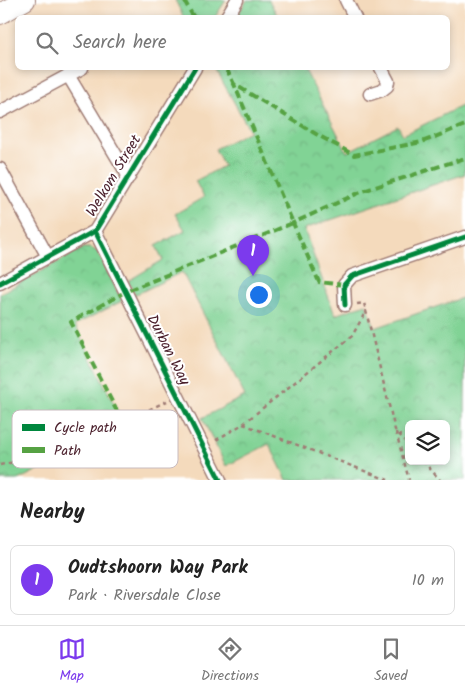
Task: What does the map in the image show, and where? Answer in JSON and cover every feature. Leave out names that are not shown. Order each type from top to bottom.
[{"type":"main road","points":[[0,14],[25,0]]},
{"type":"street","points":[[228,15],[237,0]]},
{"type":"street","points":[[346,0],[354,15]]},
{"type":"street","points":[[0,112],[78,70]]},
{"type":"street","name":"Welkom Street","points":[[0,283],[95,231],[195,70]]},
{"type":"street","points":[[370,94],[385,88],[388,84],[382,70]]},
{"type":"street","points":[[68,75],[129,177]]},
{"type":"street","points":[[0,168],[48,257]]},
{"type":"street","name":"Durban Way","points":[[95,231],[220,480]]},
{"type":"street","points":[[344,305],[344,284],[352,276],[465,237]]},
{"type":"path","points":[[203,446],[244,424],[352,336],[366,311],[409,480]]},
{"type":"path","points":[[148,410],[177,396]]},
{"type":"path","points":[[244,424],[388,480]]},
{"type":"path","points":[[395,430],[405,441]]},
{"type":"path","points":[[427,465],[440,480]]},
{"type":"green space","points":[[175,0],[226,0],[216,15],[182,15]]},
{"type":"green space","points":[[247,0],[269,0],[277,15],[237,15]]},
{"type":"green space","points":[[216,70],[305,70],[347,152],[398,126],[403,135],[465,104],[465,174],[304,229],[335,315],[366,304],[375,328],[465,297],[465,480],[287,480],[269,444],[226,466],[202,418],[245,396],[182,272],[135,295],[128,281],[163,260],[156,246],[185,230],[175,214],[204,197],[195,181],[224,166],[215,149],[250,131]]},
{"type":"green space","points":[[83,248],[91,248],[98,252],[122,301],[75,325],[117,410],[12,410],[12,468],[42,468],[18,480],[0,480],[0,294]]},
{"type":"marked path","points":[[184,0],[192,15]]},
{"type":"marked path","points":[[227,70],[234,84],[354,155],[422,142],[465,125]]},
{"type":"marked path","points":[[116,410],[71,322],[125,292],[293,223],[234,84]]},
{"type":"marked path","points":[[344,285],[319,282],[293,223],[363,191],[465,158]]},
{"type":"cycle path","points":[[0,283],[95,231],[194,70]]},
{"type":"cycle path","points":[[95,231],[220,480]]},
{"type":"cycle path","points":[[345,305],[344,285],[352,276],[465,237]]},
{"type":"place","name":"Oudtshoorn Way Park","points":[[253,276]]}]
